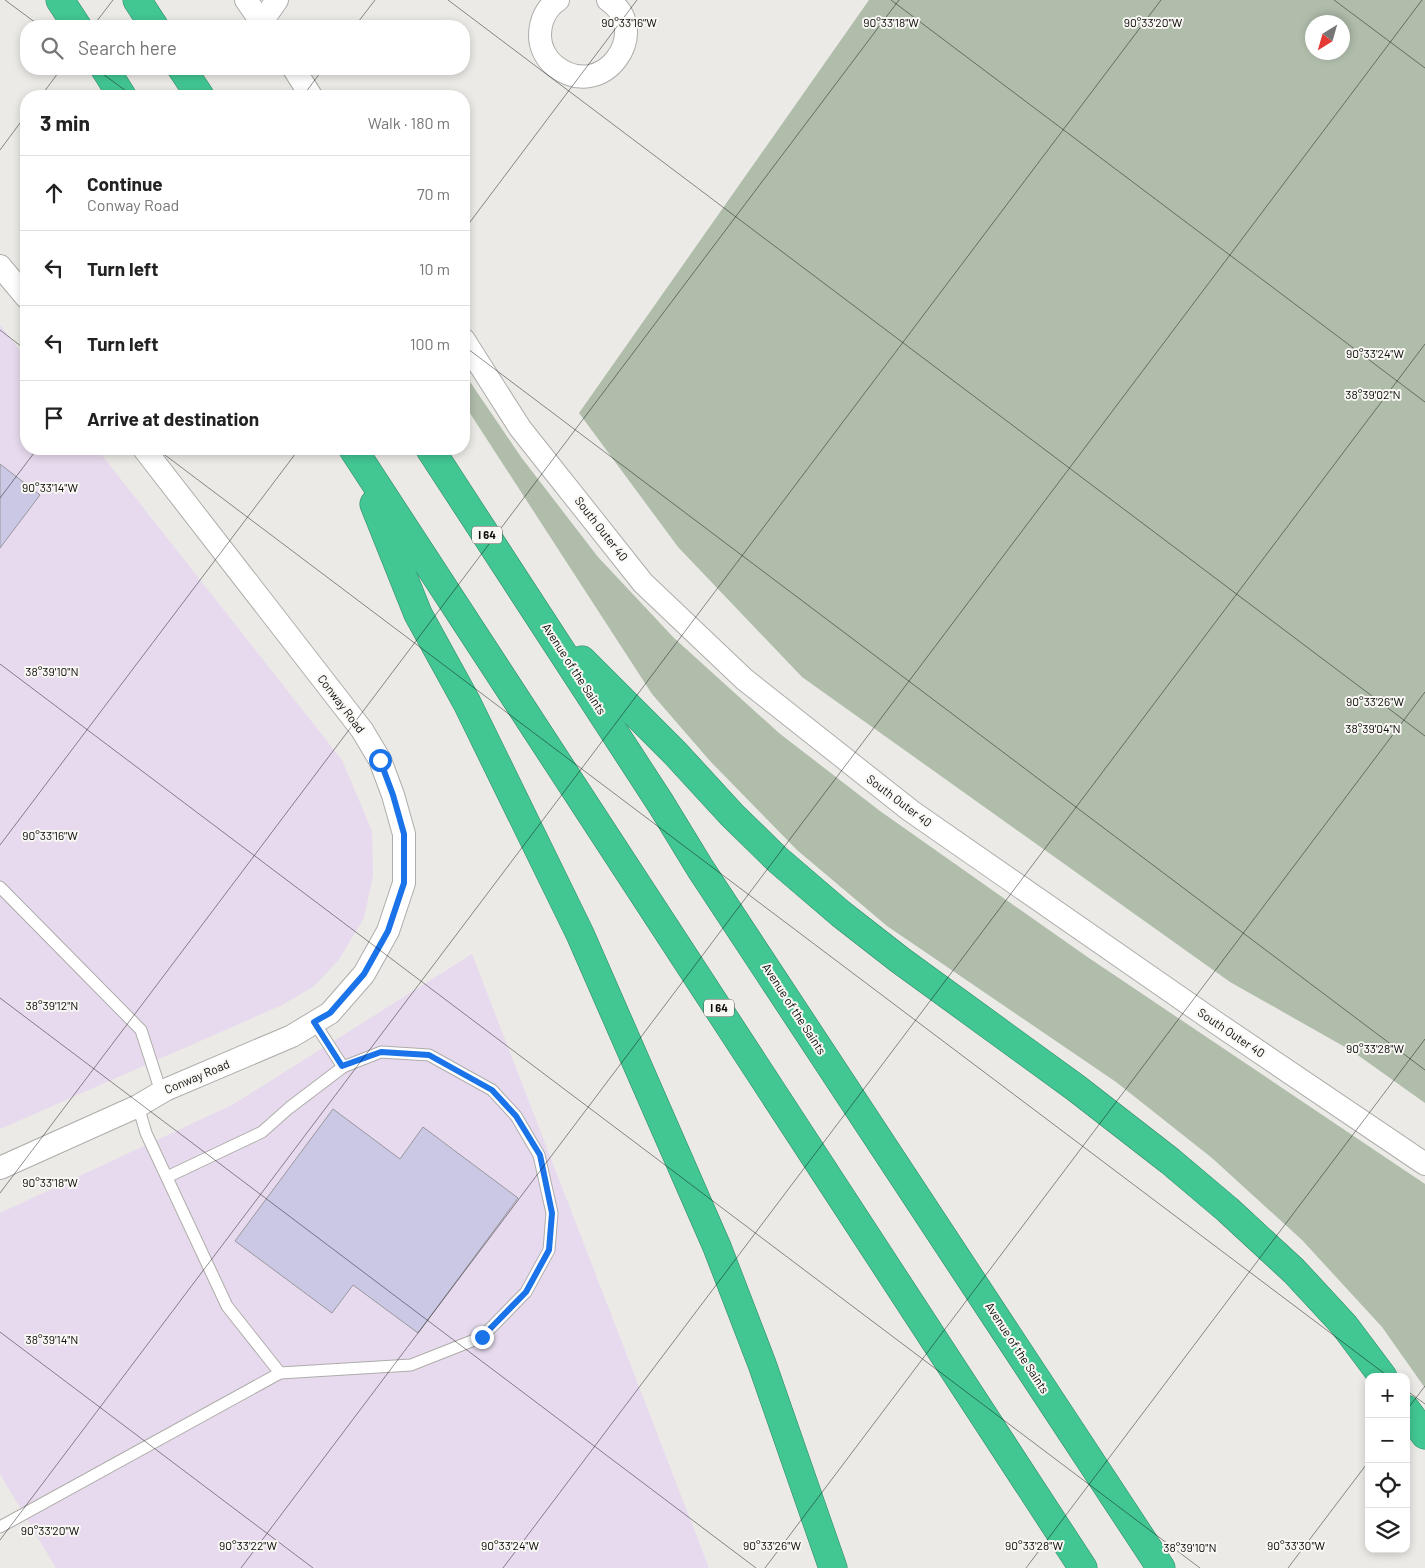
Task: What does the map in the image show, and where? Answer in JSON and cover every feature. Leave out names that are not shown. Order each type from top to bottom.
[{"type":"highway","points":[[60,0],[73,20]]},
{"type":"highway","points":[[137,0],[150,20]]},
{"type":"highway","points":[[108,75],[118,90]]},
{"type":"highway","points":[[186,75],[196,90]]},
{"type":"highway","points":[[355,455],[418,614],[467,703],[580,934],[717,1247],[762,1364],[833,1568]]},
{"type":"highway","name":"I 64","points":[[357,455],[1083,1568]]},
{"type":"highway","name":"Avenue of the Saints","points":[[434,455],[661,804],[700,868],[1161,1568]]},
{"type":"highway","points":[[543,622],[675,753],[732,815],[778,860],[856,926],[1076,1088],[1170,1161],[1228,1210],[1294,1270],[1344,1325],[1380,1373]]},
{"type":"highway","points":[[1410,1414],[1425,1435]]},
{"type":"street","points":[[246,0],[259,20]]},
{"type":"street","points":[[265,20],[277,0]]},
{"type":"street","points":[[558,0],[552,4],[543,16],[540,37],[543,51],[551,62],[562,71],[575,76],[597,75],[610,67],[620,56],[626,37],[624,22],[621,14],[608,0]]},
{"type":"street","points":[[298,75],[307,90]]},
{"type":"street","points":[[0,266],[20,290]]},
{"type":"street","name":"South Outer 40","points":[[470,349],[520,428],[643,583],[744,679],[911,811],[1425,1164]]},
{"type":"street","name":"Conway Road","points":[[0,1168],[138,1106],[161,1092],[292,1036],[330,1013],[364,974],[388,931],[404,883],[404,834],[393,795],[380,760],[362,730],[149,455]]},
{"type":"lane","points":[[0,887],[141,1030],[161,1092]]},
{"type":"lane","points":[[314,1022],[342,1066]]},
{"type":"lane","points":[[0,1527],[280,1373],[411,1365],[482,1337],[526,1292],[549,1250],[552,1213],[540,1155],[516,1116],[492,1090],[429,1055],[381,1052],[342,1066],[262,1132],[168,1177]]},
{"type":"lane","points":[[138,1106],[146,1132],[227,1306],[280,1373]]},
{"type":"shaded area","points":[[0,325],[20,350],[20,455],[102,455],[342,760],[372,831],[373,875],[364,918],[338,961],[313,987],[282,1005],[0,1129]]},
{"type":"shaded area","points":[[472,954],[709,1568],[56,1568],[0,1474],[0,1213],[232,1105]]},
{"type":"green space","points":[[869,0],[1425,0],[1425,1103],[1352,1051],[1230,982],[802,677],[678,547],[579,413]]},
{"type":"green space","points":[[470,382],[521,457],[598,557],[674,638],[779,733],[880,811],[1086,956],[1425,1184],[1425,1388],[1382,1327],[1302,1240],[1212,1158],[1116,1082],[887,926],[797,850],[710,761],[652,694],[470,413]]},
{"type":"building","points":[[0,464],[40,495],[0,548]]},
{"type":"building","points":[[333,1109],[400,1159],[423,1127],[518,1198],[418,1333],[353,1285],[332,1313],[235,1241]]},
{"type":"route","points":[[380,760],[393,795],[404,834],[404,883],[388,931],[364,974],[330,1013],[314,1022],[342,1066],[381,1052],[429,1055],[492,1090],[516,1116],[540,1155],[552,1213],[549,1250],[526,1292],[482,1337]]}]
